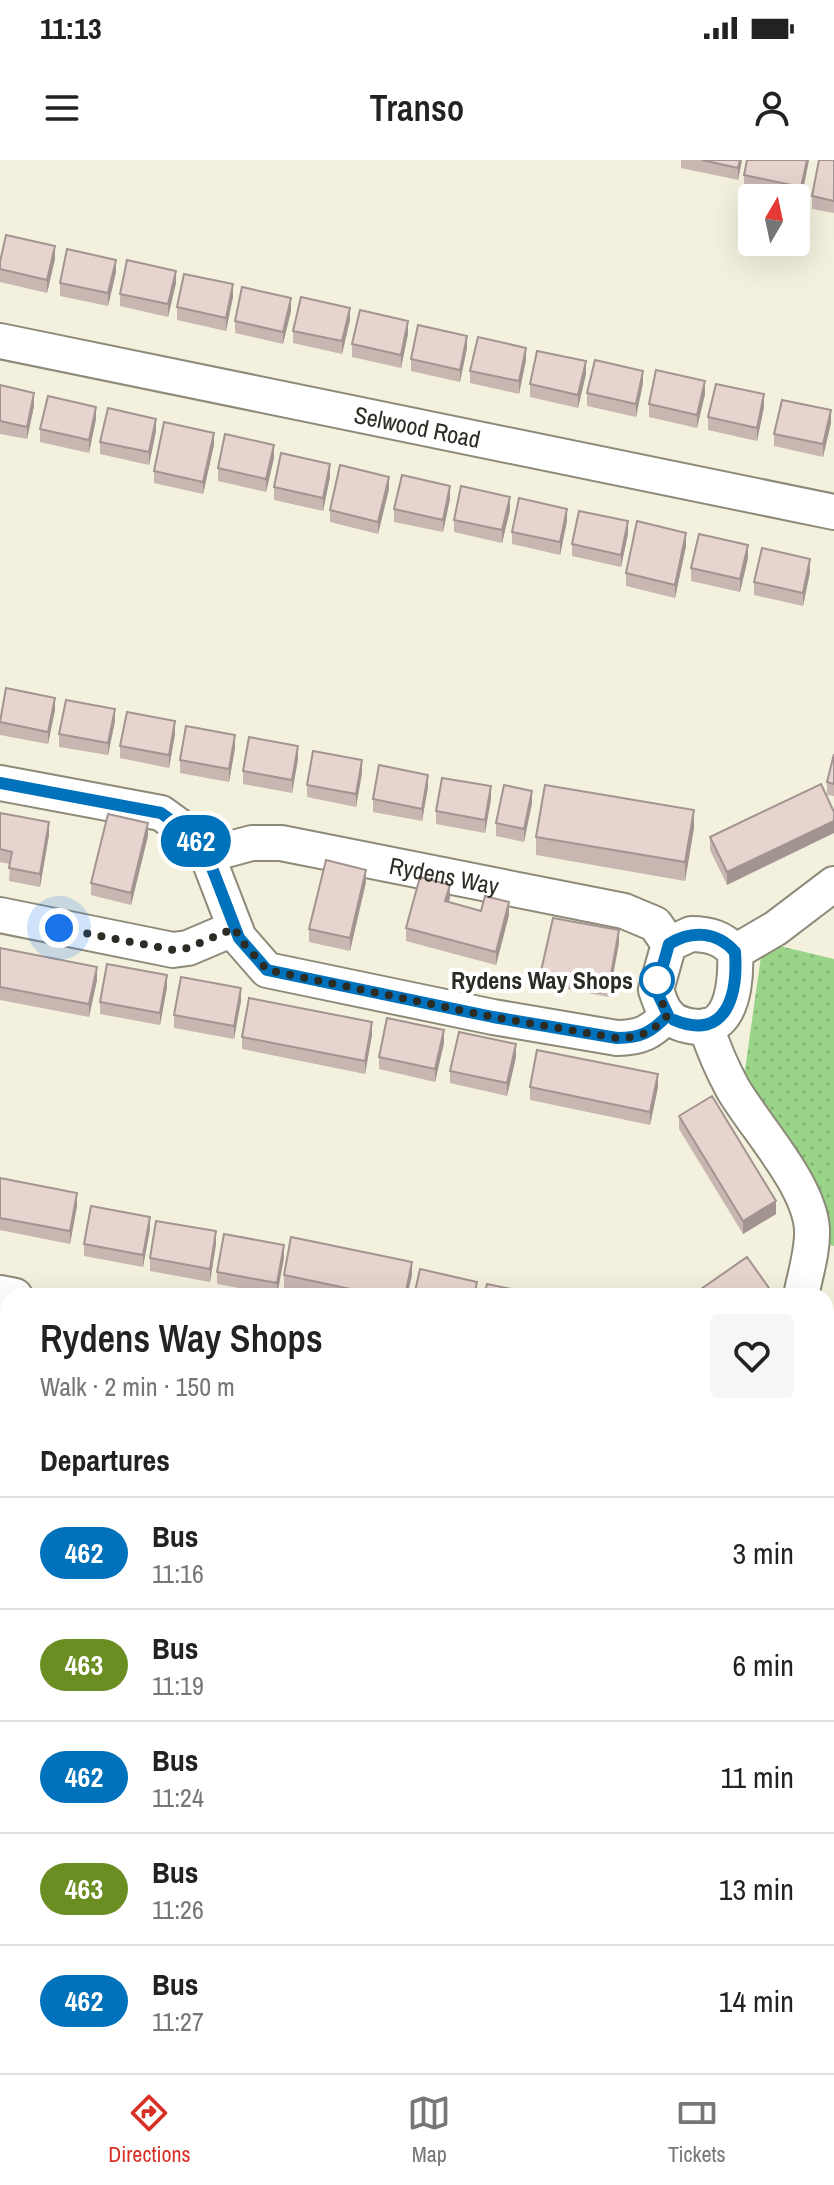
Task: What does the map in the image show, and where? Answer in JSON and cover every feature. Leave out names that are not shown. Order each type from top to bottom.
[{"type":"street","name":"Selwood Road","points":[[0,341],[834,512]]},
{"type":"street","points":[[0,783],[161,813],[190,834],[207,855],[239,938],[267,970],[493,1017],[617,1038],[638,1038],[654,1030],[668,1015]]},
{"type":"street","name":"Rydens Way","points":[[207,855],[252,843],[327,851],[624,911],[655,924],[669,944]]},
{"type":"street","points":[[735,952],[776,928],[834,884]]},
{"type":"street","points":[[0,915],[173,950],[188,948],[235,928]]},
{"type":"street","points":[[691,934],[708,934],[722,940],[735,952],[732,993],[719,1021],[706,1026],[690,1026],[668,1015],[656,990],[669,944],[691,934]]},
{"type":"street","points":[[706,1026],[733,1088],[799,1191],[807,1211],[812,1227],[811,1247],[803,1288]]},
{"type":"green space","points":[[763,942],[834,959],[834,1246],[822,1243],[743,1084]]},
{"type":"building","points":[[702,160],[740,160],[738,168]]},
{"type":"building","points":[[747,160],[807,160],[802,184],[744,175]]},
{"type":"building","points":[[819,160],[834,160],[834,201],[812,196]]},
{"type":"building","points":[[6,235],[55,246],[47,280],[0,269]]},
{"type":"building","points":[[67,249],[116,260],[108,293],[60,283]]},
{"type":"building","points":[[127,260],[176,271],[168,304],[120,294]]},
{"type":"building","points":[[184,274],[233,284],[226,318],[177,307]]},
{"type":"building","points":[[242,287],[291,298],[283,332],[235,321]]},
{"type":"building","points":[[301,297],[350,308],[342,341],[293,331]]},
{"type":"building","points":[[360,310],[408,321],[401,355],[352,344]]},
{"type":"building","points":[[418,325],[467,336],[460,370],[411,359]]},
{"type":"building","points":[[478,337],[526,348],[519,381],[470,371]]},
{"type":"building","points":[[537,351],[586,361],[578,395],[530,384]]},
{"type":"building","points":[[595,360],[643,371],[636,404],[587,393]]},
{"type":"building","points":[[656,370],[705,381],[697,415],[649,404]]},
{"type":"building","points":[[716,384],[764,394],[757,428],[708,417]]},
{"type":"building","points":[[0,385],[34,393],[27,427],[0,421]]},
{"type":"building","points":[[48,396],[96,407],[89,440],[40,429]]},
{"type":"building","points":[[782,400],[831,410],[823,444],[774,434]]},
{"type":"building","points":[[108,408],[156,419],[149,452],[100,442]]},
{"type":"building","points":[[164,422],[214,433],[203,482],[154,471]]},
{"type":"building","points":[[225,434],[274,445],[266,479],[218,468]]},
{"type":"building","points":[[281,453],[330,464],[323,498],[274,487]]},
{"type":"building","points":[[340,465],[389,477],[378,522],[330,510]]},
{"type":"building","points":[[402,475],[450,486],[443,520],[394,509]]},
{"type":"building","points":[[461,486],[510,497],[502,530],[454,520]]},
{"type":"building","points":[[519,498],[567,509],[560,542],[512,532]]},
{"type":"building","points":[[579,511],[628,521],[621,555],[572,544]]},
{"type":"building","points":[[637,521],[686,533],[675,585],[626,573]]},
{"type":"building","points":[[699,534],[748,545],[740,579],[691,568]]},
{"type":"building","points":[[762,548],[810,559],[803,593],[754,582]]},
{"type":"building","points":[[6,688],[55,698],[48,732],[0,722]]},
{"type":"building","points":[[66,700],[115,709],[108,743],[59,734]]},
{"type":"building","points":[[127,712],[175,721],[169,755],[120,746]]},
{"type":"building","points":[[186,726],[235,735],[229,769],[180,760]]},
{"type":"building","points":[[249,737],[298,746],[292,780],[243,771]]},
{"type":"building","points":[[313,751],[362,760],[356,794],[307,785]]},
{"type":"building","points":[[834,754],[834,784],[827,782]]},
{"type":"building","points":[[379,765],[428,775],[422,809],[373,799]]},
{"type":"building","points":[[442,778],[491,786],[485,820],[436,811]]},
{"type":"building","points":[[821,784],[834,812],[834,821],[727,872],[710,837]]},
{"type":"building","points":[[504,785],[532,791],[524,829],[496,823]]},
{"type":"building","points":[[545,785],[694,810],[685,862],[536,837]]},
{"type":"building","points":[[0,813],[49,822],[40,874],[9,868],[12,852],[0,849]]},
{"type":"building","points":[[108,814],[148,823],[131,893],[91,883]]},
{"type":"building","points":[[326,860],[366,870],[350,938],[309,929]]},
{"type":"building","points":[[420,877],[450,885],[445,901],[481,911],[485,896],[509,902],[496,952],[406,928]]},
{"type":"building","points":[[553,918],[619,930],[609,985],[541,971]]},
{"type":"building","points":[[0,948],[97,967],[89,1004],[0,987]]},
{"type":"building","points":[[107,964],[167,975],[160,1013],[100,1002]]},
{"type":"building","points":[[181,977],[241,988],[234,1026],[174,1015]]},
{"type":"building","points":[[249,998],[372,1022],[365,1061],[242,1037]]},
{"type":"building","points":[[387,1018],[444,1030],[435,1069],[379,1057]]},
{"type":"building","points":[[459,1032],[516,1044],[507,1083],[450,1071]]},
{"type":"building","points":[[537,1050],[658,1074],[650,1112],[530,1087]]},
{"type":"building","points":[[712,1096],[776,1201],[743,1221],[679,1116]]},
{"type":"building","points":[[0,1178],[77,1193],[70,1231],[0,1218]]},
{"type":"building","points":[[91,1206],[150,1217],[143,1255],[84,1244]]},
{"type":"building","points":[[156,1221],[216,1231],[210,1269],[150,1258]]},
{"type":"building","points":[[224,1234],[284,1245],[277,1283],[217,1272]]},
{"type":"building","points":[[291,1237],[412,1262],[407,1288],[346,1288],[284,1275]]},
{"type":"building","points":[[747,1257],[769,1288],[702,1288]]},
{"type":"building","points":[[420,1269],[477,1282],[476,1288],[416,1288]]},
{"type":"building","points":[[487,1284],[506,1288],[486,1288]]},
{"type":"bus line","name":"462","points":[[0,783],[161,813],[190,834],[207,855],[239,938],[267,970],[493,1017],[617,1038],[638,1038],[654,1030],[668,1015],[656,990],[658,973],[669,944],[691,934],[708,934],[722,940],[735,952],[732,993],[727,1009],[719,1021],[706,1026],[690,1026],[674,1020]]},
{"type":"place","name":"Rydens Way Shops","points":[[657,980]]},
{"type":"route","points":[[59,928],[173,950],[188,948],[235,928],[239,938],[267,970],[493,1017],[617,1038],[638,1038],[654,1030],[668,1015],[656,990],[658,973],[657,980]]}]
